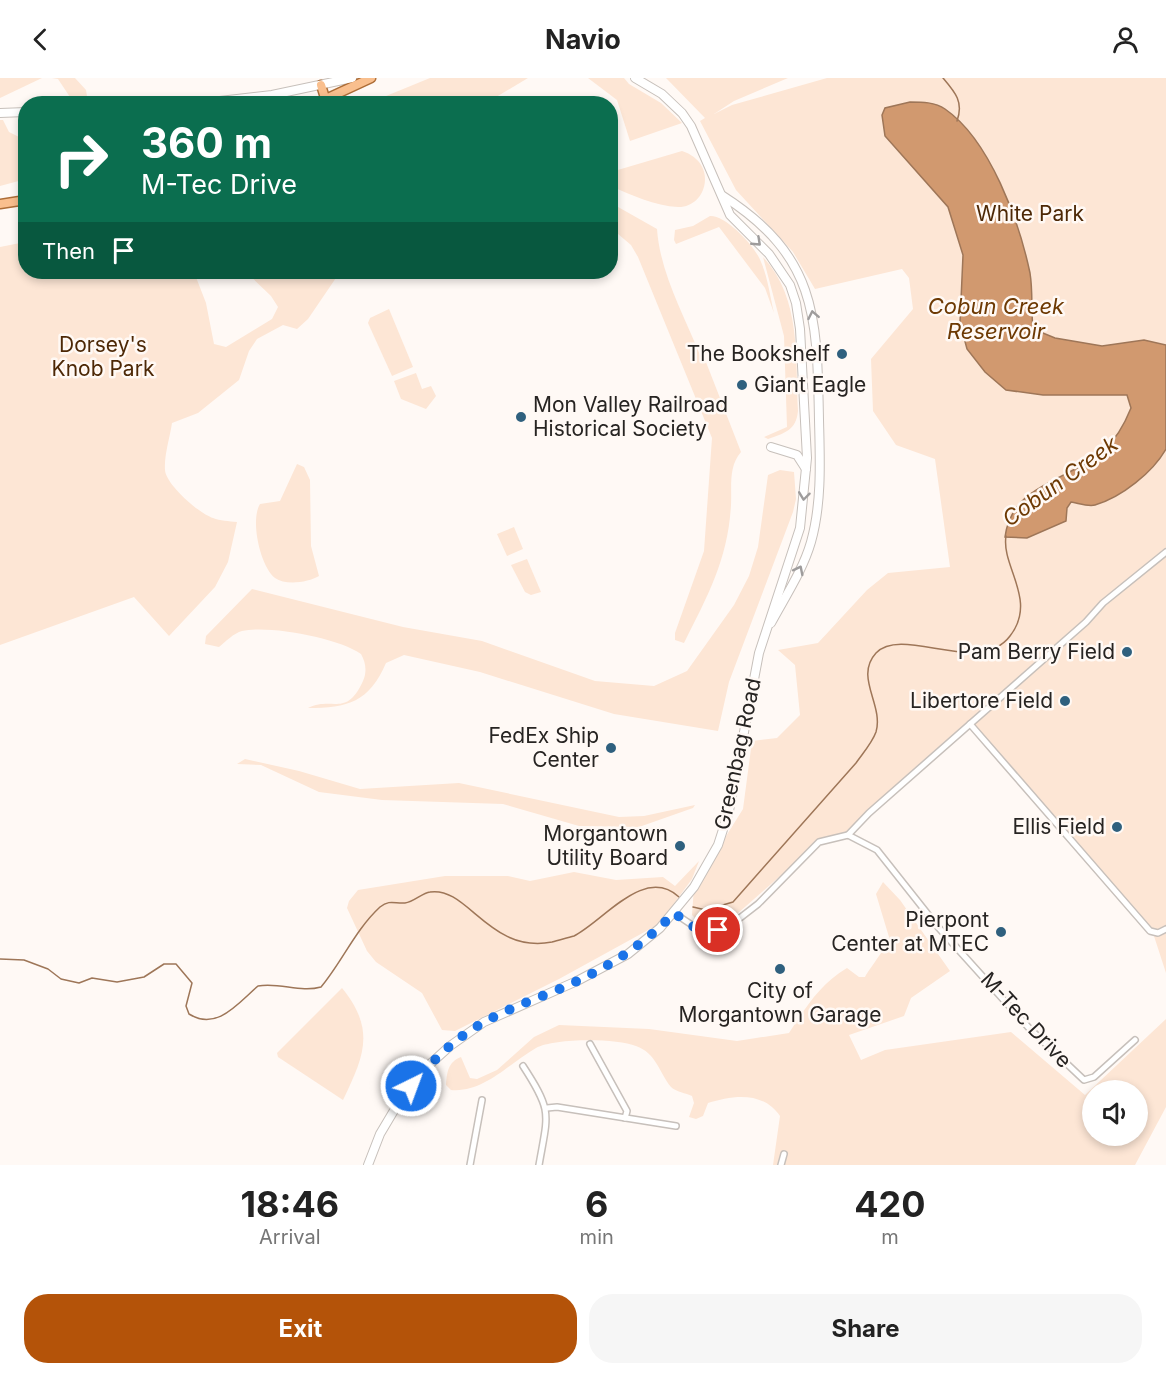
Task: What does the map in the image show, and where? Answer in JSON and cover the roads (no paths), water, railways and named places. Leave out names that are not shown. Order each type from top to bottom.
[{"type":"main road","points":[[263,96],[352,78]]},
{"type":"main road","points":[[330,96],[371,78]]},
{"type":"main road","name":"Greenbag Road","points":[[368,1165],[380,1134],[402,1097],[429,1065],[450,1046],[484,1022],[607,966],[646,940],[674,913],[706,866],[724,825],[763,641],[800,528],[807,470],[800,329],[796,303],[781,271],[763,247],[730,215],[691,126],[682,113],[662,94],[635,78]]},
{"type":"main road","points":[[321,86],[324,96]]},
{"type":"main road","points":[[0,113],[18,112]]},
{"type":"main road","name":"Greenbag Road","points":[[723,196],[765,229],[788,256],[805,286],[816,329],[820,468],[813,533],[807,555],[763,641]]},
{"type":"main road","points":[[0,204],[18,201]]},
{"type":"main road","points":[[771,447],[797,455],[807,470]]},
{"type":"street","points":[[674,913],[694,927],[705,930],[727,928],[758,904],[819,842],[848,835],[1086,622],[1103,603],[1166,552]]},
{"type":"street","points":[[970,724],[1153,933],[1166,929]]},
{"type":"street","name":"M-Tec Drive","points":[[848,835],[877,850],[938,927],[1029,1028],[1084,1080],[1094,1077],[1136,1040]]},
{"type":"street","points":[[590,1044],[627,1111],[626,1118]]},
{"type":"street","points":[[523,1066],[541,1093],[547,1108],[539,1165]]},
{"type":"street","points":[[470,1165],[482,1100]]},
{"type":"street","points":[[547,1108],[557,1107],[676,1126]]},
{"type":"street","points":[[781,1165],[784,1154]]},
{"type":"water","name":"Cobun Creek Reservoir","points":[[910,102],[924,102],[945,109],[976,140],[989,161],[1010,206],[1025,252],[1031,280],[1033,329],[1055,338],[1102,346],[1144,340],[1166,345],[1166,449],[1160,458],[1145,475],[1126,490],[1092,505],[1071,502],[1067,508],[1066,521],[1027,538],[1005,537],[1010,519],[1018,505],[1044,485],[1090,461],[1104,450],[1120,430],[1131,408],[1127,395],[1043,395],[1006,390],[985,372],[967,349],[960,323],[963,255],[948,207],[885,136],[882,115],[885,108]]},
{"type":"waterway","name":"Cobun Creek","points":[[943,78],[955,93],[959,103],[957,121]]},
{"type":"waterway","name":"Cobun Creek","points":[[693,907],[706,910],[733,902],[867,748],[876,732],[877,722],[868,681],[870,662],[876,653],[888,646],[904,644],[961,652],[980,652],[996,647],[1010,636],[1018,623],[1020,597],[1008,560],[1006,536]]},
{"type":"waterway","name":"Cobun Creek","points":[[0,959],[24,960],[48,969],[61,979],[79,983],[92,978],[117,982],[144,977],[164,964],[176,964],[192,983],[186,1006],[189,1014],[199,1019],[209,1019],[227,1013],[258,986],[274,985],[305,989],[321,987],[363,926],[380,907],[387,903],[405,903],[430,892],[444,893],[456,899],[496,930],[530,943],[552,942],[574,936],[638,891],[652,887],[666,889],[679,897]]},
{"type":"place","name":"The Bookshelf","points":[[842,354]]},
{"type":"place","name":"Giant Eagle","points":[[742,385]]},
{"type":"place","name":"Mon Valley Railroad Historical Society","points":[[521,417]]},
{"type":"place","name":"Pam Berry Field","points":[[1127,652]]},
{"type":"place","name":"Libertore Field","points":[[1065,701]]},
{"type":"place","name":"FedEx Ship Center","points":[[611,748]]},
{"type":"place","name":"Ellis Field","points":[[1117,827]]},
{"type":"place","name":"Morgantown Utility Board","points":[[680,846]]},
{"type":"place","name":"Pierpont Center at MTEC","points":[[1001,932]]},
{"type":"place","name":"City of Morgantown Garage","points":[[780,969]]},
{"type":"park label","name":"White Park","points":[[1030,214]]},
{"type":"park label","name":"Dorsey's Knob Park","points":[[103,357]]}]
